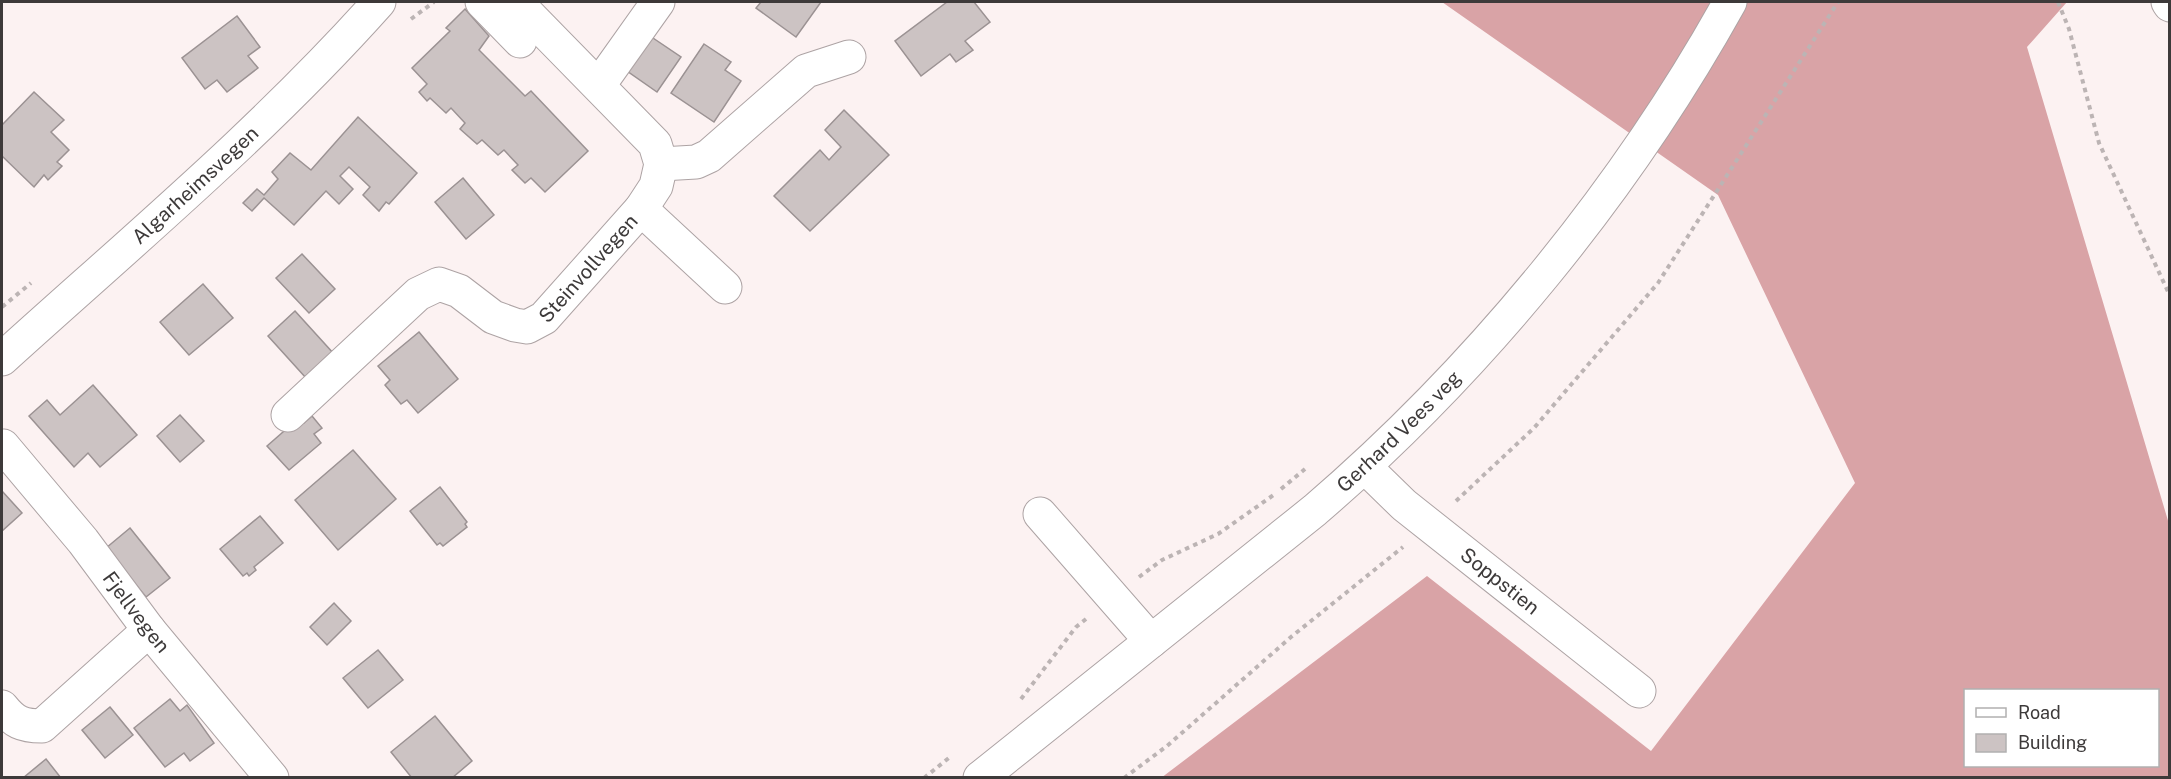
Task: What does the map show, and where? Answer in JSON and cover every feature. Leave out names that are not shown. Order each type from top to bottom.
[{"type":"street","name":"Algarheimsvegen","points":[[2,359],[288,97],[379,2]]},
{"type":"street","points":[[482,2],[520,41]]},
{"type":"street","points":[[516,2],[655,144],[661,164],[696,162],[709,156],[806,71],[849,57]]},
{"type":"street","points":[[599,85],[658,2]]},
{"type":"street","name":"Gerhard Vees veg","points":[[980,777],[1365,467],[1427,405],[1550,266],[1625,169],[1678,89],[1730,2]]},
{"type":"street","name":"Steinvollvegen","points":[[288,415],[418,294],[439,284],[459,291],[493,316],[515,325],[527,327],[544,318],[641,209],[656,186],[661,164]]},
{"type":"street","points":[[641,209],[724,287]]},
{"type":"street","name":"Fjellvegen","points":[[3,446],[83,541],[149,630],[272,777]]},
{"type":"street","name":"Soppstien","points":[[1365,467],[1389,492],[1639,691]]},
{"type":"street","points":[[1040,514],[1150,641]]},
{"type":"street","points":[[2,707],[12,720],[25,726],[42,726],[149,630]]},
{"type":"path","points":[[1124,777],[1167,746],[1292,637],[1430,525],[1534,428],[1658,283],[1838,2]]},
{"type":"path","points":[[2058,2],[2069,30],[2099,143],[2169,296]]},
{"type":"path","points":[[1015,706],[1076,627],[1162,560],[1218,534],[1278,492],[1311,463]]},
{"type":"path","points":[[924,777],[952,756]]},
{"type":"shaded area","points":[[1442,2],[2067,2],[2027,47],[2169,524],[2169,777],[1161,778],[1427,576],[1651,751],[1855,483],[1718,195]]},
{"type":"building","points":[[761,2],[821,2],[796,37],[756,8]]},
{"type":"building","points":[[947,2],[974,2],[990,22],[965,41],[973,50],[956,62],[950,54],[921,76],[895,41]]},
{"type":"building","points":[[465,9],[489,36],[479,50],[525,96],[531,91],[588,151],[545,192],[531,178],[525,183],[512,170],[518,165],[504,150],[498,155],[482,140],[477,144],[460,129],[465,123],[451,108],[446,113],[430,98],[427,101],[419,92],[427,84],[412,68],[450,31],[446,28]]},
{"type":"building","points":[[237,16],[260,47],[248,56],[258,68],[227,92],[217,80],[205,89],[182,58]]},
{"type":"building","points":[[650,36],[681,57],[657,92],[627,71]]},
{"type":"building","points":[[704,44],[731,62],[725,70],[741,81],[714,122],[671,93]]},
{"type":"building","points":[[34,92],[64,120],[51,132],[69,150],[57,162],[62,166],[48,180],[44,175],[34,187],[2,156],[2,125]]},
{"type":"building","points":[[844,110],[889,155],[810,231],[774,196],[820,150],[829,160],[841,147],[825,130]]},
{"type":"building","points":[[358,117],[417,173],[389,204],[386,202],[379,211],[363,195],[370,187],[349,167],[340,176],[353,189],[339,204],[326,191],[294,225],[264,198],[252,211],[243,203],[257,189],[264,195],[278,179],[272,172],[290,153],[311,170]]},
{"type":"building","points":[[463,178],[494,215],[466,239],[435,202]]},
{"type":"building","points":[[302,254],[335,289],[309,313],[276,278]]},
{"type":"building","points":[[203,284],[233,318],[189,355],[160,322]]},
{"type":"building","points":[[295,311],[334,354],[306,378],[268,336]]},
{"type":"building","points":[[419,332],[458,379],[418,413],[407,400],[401,404],[385,385],[390,380],[378,366]]},
{"type":"building","points":[[93,385],[137,435],[100,467],[88,453],[74,467],[29,416],[47,400],[60,415]]},
{"type":"building","points":[[180,415],[204,441],[180,462],[157,436]]},
{"type":"building","points":[[312,416],[322,428],[314,434],[321,443],[289,470],[267,446],[299,418],[304,423]]},
{"type":"building","points":[[353,450],[396,499],[338,550],[295,500]]},
{"type":"building","points":[[440,487],[467,522],[465,524],[467,527],[443,546],[440,543],[437,545],[410,511]]},
{"type":"building","points":[[2,491],[22,513],[2,531]]},
{"type":"building","points":[[260,516],[283,543],[254,567],[256,570],[249,576],[247,573],[243,576],[220,549]]},
{"type":"building","points":[[130,528],[170,578],[146,597],[106,548]]},
{"type":"building","points":[[334,603],[351,621],[327,645],[310,627]]},
{"type":"building","points":[[378,650],[403,680],[368,708],[343,678]]},
{"type":"building","points":[[170,699],[180,711],[187,705],[214,743],[190,761],[184,753],[165,767],[134,728]]},
{"type":"building","points":[[110,707],[133,735],[105,758],[82,730]]},
{"type":"building","points":[[435,716],[472,761],[452,778],[412,778],[391,752]]},
{"type":"building","points":[[46,759],[61,778],[23,778]]}]
